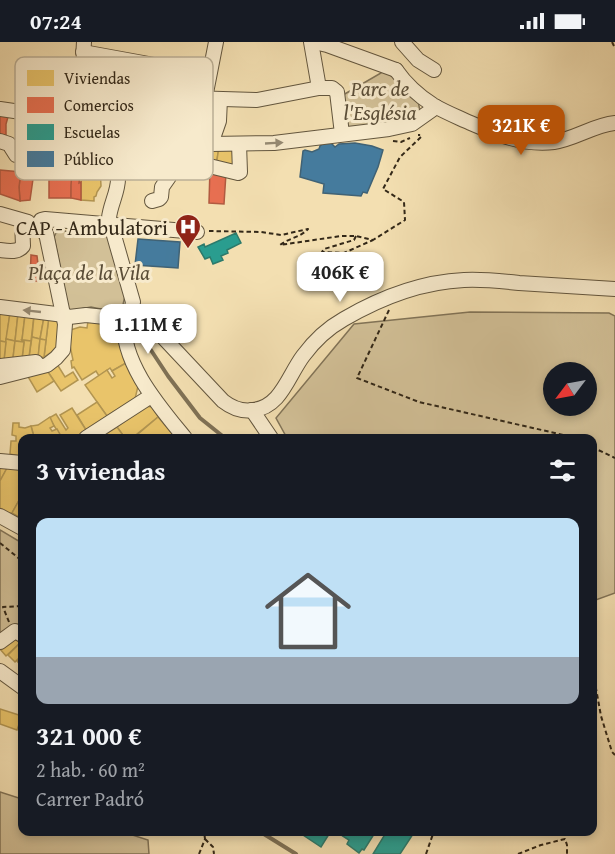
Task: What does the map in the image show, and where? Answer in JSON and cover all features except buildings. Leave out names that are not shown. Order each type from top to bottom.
[{"type":"street","points":[[213,57],[216,42]]},
{"type":"street","points":[[319,88],[313,42],[396,70],[414,90],[436,107],[506,138],[537,142],[562,140],[615,123]]},
{"type":"street","points":[[396,70],[404,43]]},
{"type":"street","points":[[404,43],[417,60],[434,70]]},
{"type":"street","points":[[83,47],[128,57]]},
{"type":"street","points":[[213,99],[257,100],[319,88],[332,88],[337,92],[342,134]]},
{"type":"street","points":[[213,138],[219,121],[220,99]]},
{"type":"street","points":[[213,144],[295,142],[388,129],[412,124],[436,107]]},
{"type":"street","points":[[0,109],[15,111]]},
{"type":"street","points":[[0,141],[9,144],[15,153]]},
{"type":"street","points":[[213,167],[239,173],[239,144]]},
{"type":"street","points":[[118,180],[110,209],[110,225],[133,302],[124,327],[130,354],[151,396],[182,434]]},
{"type":"street","points":[[152,201],[161,197],[162,187],[167,180]]},
{"type":"street","points":[[0,214],[45,226],[110,225],[196,232]]},
{"type":"street","points":[[0,250],[21,249],[23,246],[22,221]]},
{"type":"street","points":[[0,377],[41,367],[53,361],[63,350],[65,329],[63,315],[45,226]]},
{"type":"street","points":[[0,308],[69,317],[86,315],[145,318],[223,400],[235,408],[252,410],[266,407],[277,398],[303,355],[340,321],[397,293],[430,284],[464,280],[615,289]]},
{"type":"street","points":[[0,366],[53,361]]},
{"type":"street","points":[[92,434],[151,396]]},
{"type":"street","points":[[252,410],[268,434]]},
{"type":"street","points":[[0,461],[18,463]]},
{"type":"street","points":[[0,516],[18,526]]},
{"type":"street","points":[[0,642],[15,631],[18,633]]},
{"type":"street","points":[[0,671],[18,684]]},
{"type":"path","points":[[612,42],[615,48]]},
{"type":"path","points":[[356,236],[354,240],[324,249],[322,252],[344,253],[373,240],[405,220],[404,202],[383,189],[400,157],[422,137],[418,134],[396,143],[388,138],[388,129]]},
{"type":"path","points":[[196,232],[261,232],[281,235],[308,229],[302,235],[280,245],[341,236],[356,236],[373,240]]},
{"type":"path","points":[[397,293],[357,378],[418,402],[559,434]]},
{"type":"path","points":[[597,449],[615,458]]},
{"type":"path","points":[[0,543],[18,558]]},
{"type":"path","points":[[7,628],[10,624],[1,606],[18,606]]},
{"type":"path","points":[[597,694],[601,716],[612,752],[615,755]]},
{"type":"path","points":[[426,854],[432,836]]},
{"type":"path","points":[[199,854],[205,838],[213,847],[214,854]]},
{"type":"path","points":[[518,854],[565,839],[567,854]]},
{"type":"green space","name":"Parc de l'Església","points":[[382,70],[418,101],[420,111],[410,119],[347,128],[343,95],[381,73]]},
{"type":"green space","name":"Plaça de la Vila","points":[[63,230],[110,237],[125,296],[121,313],[91,307],[69,311],[54,237],[56,233]]},
{"type":"green space","points":[[470,312],[609,313],[615,316],[615,593],[597,600],[597,434],[285,434],[276,418],[354,324]]},
{"type":"green space","points":[[0,530],[18,541],[18,624],[0,639]]},
{"type":"green space","points":[[0,792],[18,798],[18,836],[136,836],[148,840],[149,854],[0,854]]},
{"type":"waterway","points":[[139,332],[168,376],[200,418],[220,434]]},
{"type":"waterway","points":[[267,836],[296,854]]},
{"type":"place","name":"CAP - Ambulatori","points":[[188,250]]}]
